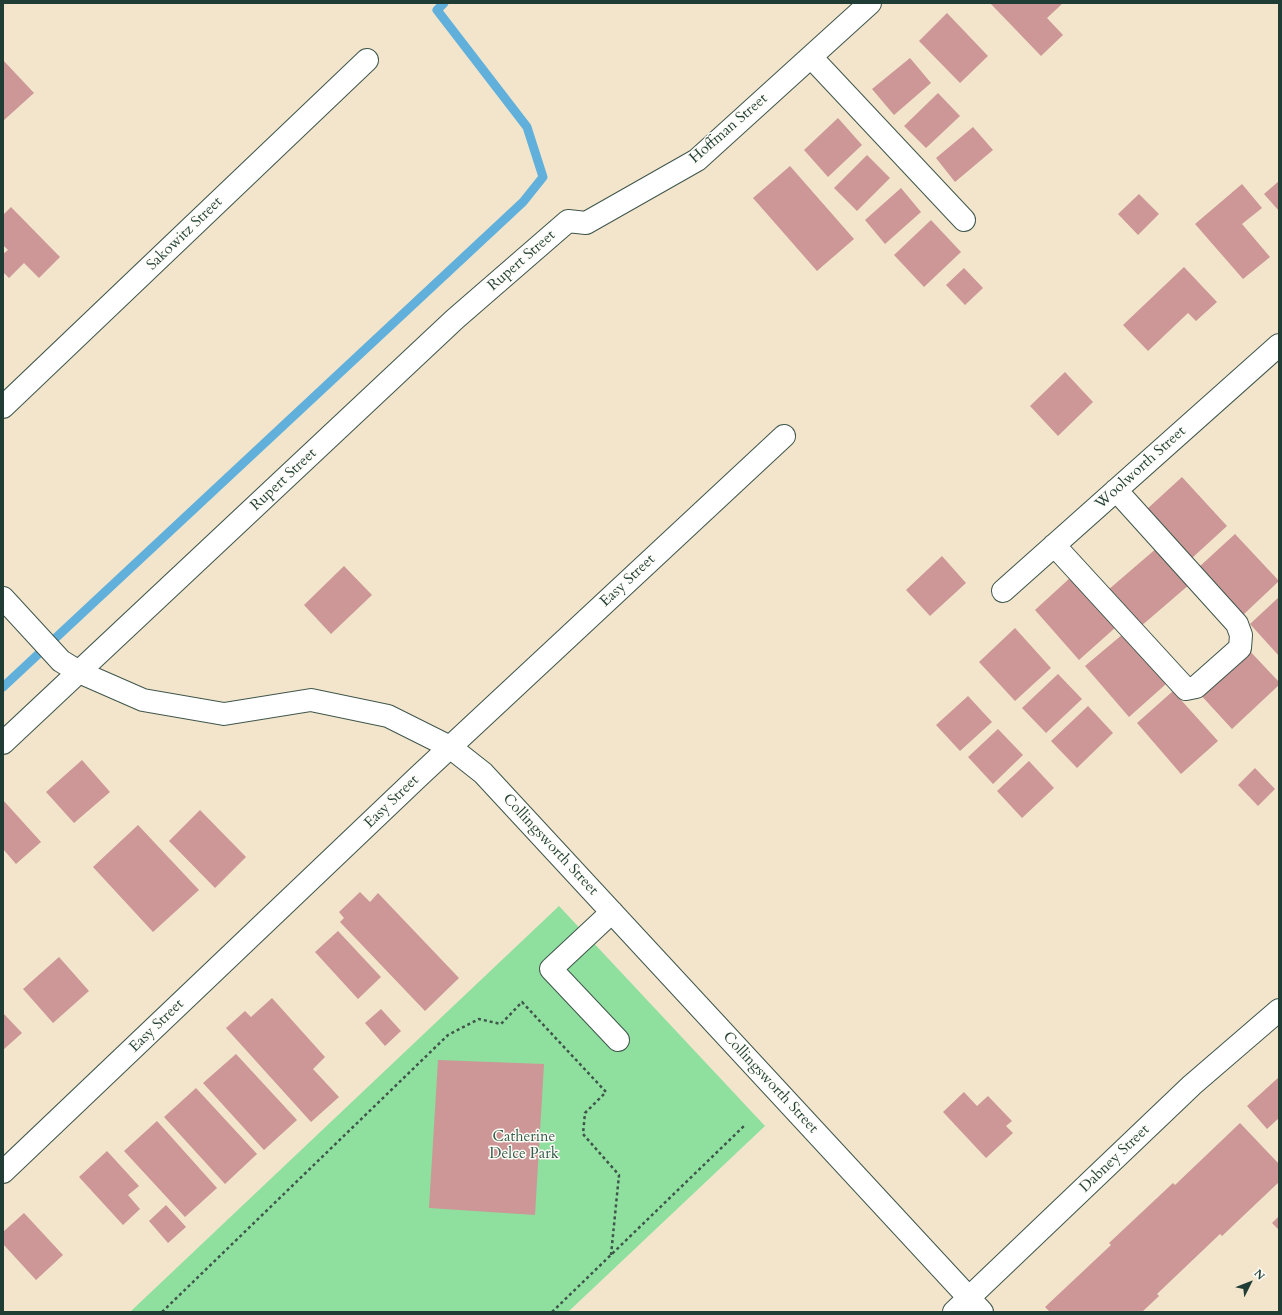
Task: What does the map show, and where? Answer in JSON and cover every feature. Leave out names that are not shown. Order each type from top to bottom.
[{"type":"street","name":"Hoffman Street","points":[[568,221],[586,223],[697,160],[870,3]]},
{"type":"street","points":[[811,57],[964,220]]},
{"type":"street","name":"Sakowitz Street","points":[[3,408],[367,60]]},
{"type":"street","name":"Rupert Street","points":[[3,743],[455,319],[568,221]]},
{"type":"street","name":"Woolworth Street","points":[[1003,591],[1279,345]]},
{"type":"street","name":"Easy Street","points":[[3,1172],[450,747],[784,436]]},
{"type":"street","points":[[1054,545],[1186,689],[1196,687],[1205,681],[1240,648],[1241,635],[1237,624],[1116,490]]},
{"type":"street","name":"Collingsworth Street","points":[[3,598],[61,660],[79,672],[143,700],[224,714],[311,700],[388,716],[450,747],[483,773],[612,912],[968,1307]]},
{"type":"street","points":[[612,912],[551,969],[618,1040]]},
{"type":"street","name":"Dabney Street","points":[[968,1307],[1192,1085],[1277,1015]]},
{"type":"path","points":[[162,1312],[448,1035],[479,1019],[501,1024],[522,1002],[606,1092],[585,1113],[583,1134],[619,1175],[611,1256]]},
{"type":"path","points":[[552,1312],[745,1125]]},
{"type":"green space","name":"Catherine Delce Park","points":[[559,906],[765,1126],[568,1312],[130,1312]]},
{"type":"building","points":[[990,3],[1063,3],[1047,18],[1063,35],[1041,56]]},
{"type":"building","points":[[947,13],[988,56],[960,83],[919,41]]},
{"type":"building","points":[[910,58],[931,83],[894,115],[872,89]]},
{"type":"building","points":[[3,60],[34,93],[3,121]]},
{"type":"building","points":[[938,93],[960,116],[926,148],[904,126]]},
{"type":"building","points":[[838,118],[862,145],[828,177],[804,150]]},
{"type":"building","points":[[973,127],[993,150],[955,182],[936,158]]},
{"type":"building","points":[[867,155],[890,178],[857,211],[834,188]]},
{"type":"building","points":[[790,166],[854,239],[817,271],[753,198]]},
{"type":"building","points":[[1279,181],[1279,211],[1264,194]]},
{"type":"building","points":[[1242,184],[1262,208],[1242,224],[1270,257],[1243,279],[1195,224]]},
{"type":"building","points":[[901,188],[921,212],[885,244],[865,220]]},
{"type":"building","points":[[1139,194],[1159,214],[1138,235],[1118,214]]},
{"type":"building","points":[[11,207],[60,257],[39,278],[24,263],[9,278],[3,272],[3,254],[8,250],[3,245],[3,215]]},
{"type":"building","points":[[931,220],[961,252],[924,287],[894,255]]},
{"type":"building","points":[[1184,267],[1217,302],[1196,321],[1188,313],[1148,351],[1123,325]]},
{"type":"building","points":[[964,268],[983,288],[965,305],[946,285]]},
{"type":"building","points":[[1065,372],[1093,402],[1058,436],[1030,406]]},
{"type":"building","points":[[1182,477],[1227,526],[1191,559],[1146,510]]},
{"type":"building","points":[[1235,534],[1279,581],[1243,615],[1199,567]]},
{"type":"building","points":[[1158,547],[1190,584],[1140,627],[1108,590]]},
{"type":"building","points":[[942,556],[966,583],[930,616],[906,590]]},
{"type":"building","points":[[344,566],[372,595],[331,634],[304,605]]},
{"type":"building","points":[[1071,577],[1116,627],[1079,660],[1035,610]]},
{"type":"building","points":[[1279,597],[1279,656],[1250,624]]},
{"type":"building","points":[[1015,628],[1051,668],[1015,701],[979,662]]},
{"type":"building","points":[[1123,634],[1166,684],[1129,717],[1085,666]]},
{"type":"building","points":[[1246,647],[1279,682],[1279,685],[1232,729],[1198,692]]},
{"type":"building","points":[[1058,674],[1082,699],[1046,733],[1022,708]]},
{"type":"building","points":[[1173,691],[1218,741],[1181,774],[1137,723]]},
{"type":"building","points":[[968,696],[992,722],[960,751],[936,725]]},
{"type":"building","points":[[1088,706],[1113,733],[1077,768],[1051,741]]},
{"type":"building","points":[[998,729],[1023,755],[993,784],[968,757]]},
{"type":"building","points":[[82,760],[110,792],[74,823],[46,792]]},
{"type":"building","points":[[1029,761],[1054,788],[1022,818],[997,791]]},
{"type":"building","points":[[1255,768],[1275,789],[1258,806],[1238,785]]},
{"type":"building","points":[[3,800],[41,842],[16,864],[3,849]]},
{"type":"building","points":[[200,810],[246,857],[215,888],[169,841]]},
{"type":"building","points":[[138,825],[199,890],[153,932],[93,867]]},
{"type":"building","points":[[360,892],[370,902],[378,893],[459,978],[425,1011],[340,922],[344,918],[339,912]]},
{"type":"building","points":[[338,931],[381,977],[358,999],[315,952]]},
{"type":"building","points":[[59,957],[89,991],[53,1023],[23,989]]},
{"type":"building","points":[[272,998],[325,1057],[313,1069],[339,1097],[311,1122],[226,1028],[245,1011],[251,1017]]},
{"type":"building","points":[[381,1009],[401,1031],[385,1046],[365,1023]]},
{"type":"building","points":[[3,1013],[22,1033],[3,1050]]},
{"type":"building","points":[[236,1054],[297,1120],[264,1150],[203,1083]]},
{"type":"building","points":[[438,1060],[544,1064],[535,1215],[429,1208]]},
{"type":"building","points":[[1279,1077],[1279,1118],[1267,1129],[1247,1106]]},
{"type":"building","points":[[196,1088],[257,1154],[225,1184],[164,1117]]},
{"type":"building","points":[[964,1092],[977,1106],[988,1096],[1012,1121],[1006,1126],[1013,1133],[986,1158],[943,1112]]},
{"type":"building","points":[[157,1121],[217,1188],[185,1217],[124,1151]]},
{"type":"building","points":[[1240,1123],[1279,1164],[1279,1182],[1222,1236],[1220,1234],[1157,1294],[1159,1296],[1142,1312],[1050,1312],[1045,1307],[1111,1245],[1109,1243],[1173,1183],[1175,1185]]},
{"type":"building","points":[[107,1151],[139,1186],[128,1195],[140,1209],[123,1225],[79,1177]]},
{"type":"building","points":[[166,1205],[186,1227],[168,1243],[149,1221]]},
{"type":"building","points":[[24,1213],[63,1255],[36,1280],[3,1244],[3,1232]]},
{"type":"building","points":[[1279,1216],[1279,1230],[1272,1223]]},
{"type":"waterway","points":[[3,687],[523,202],[543,177],[527,127],[437,10],[444,3]]}]
